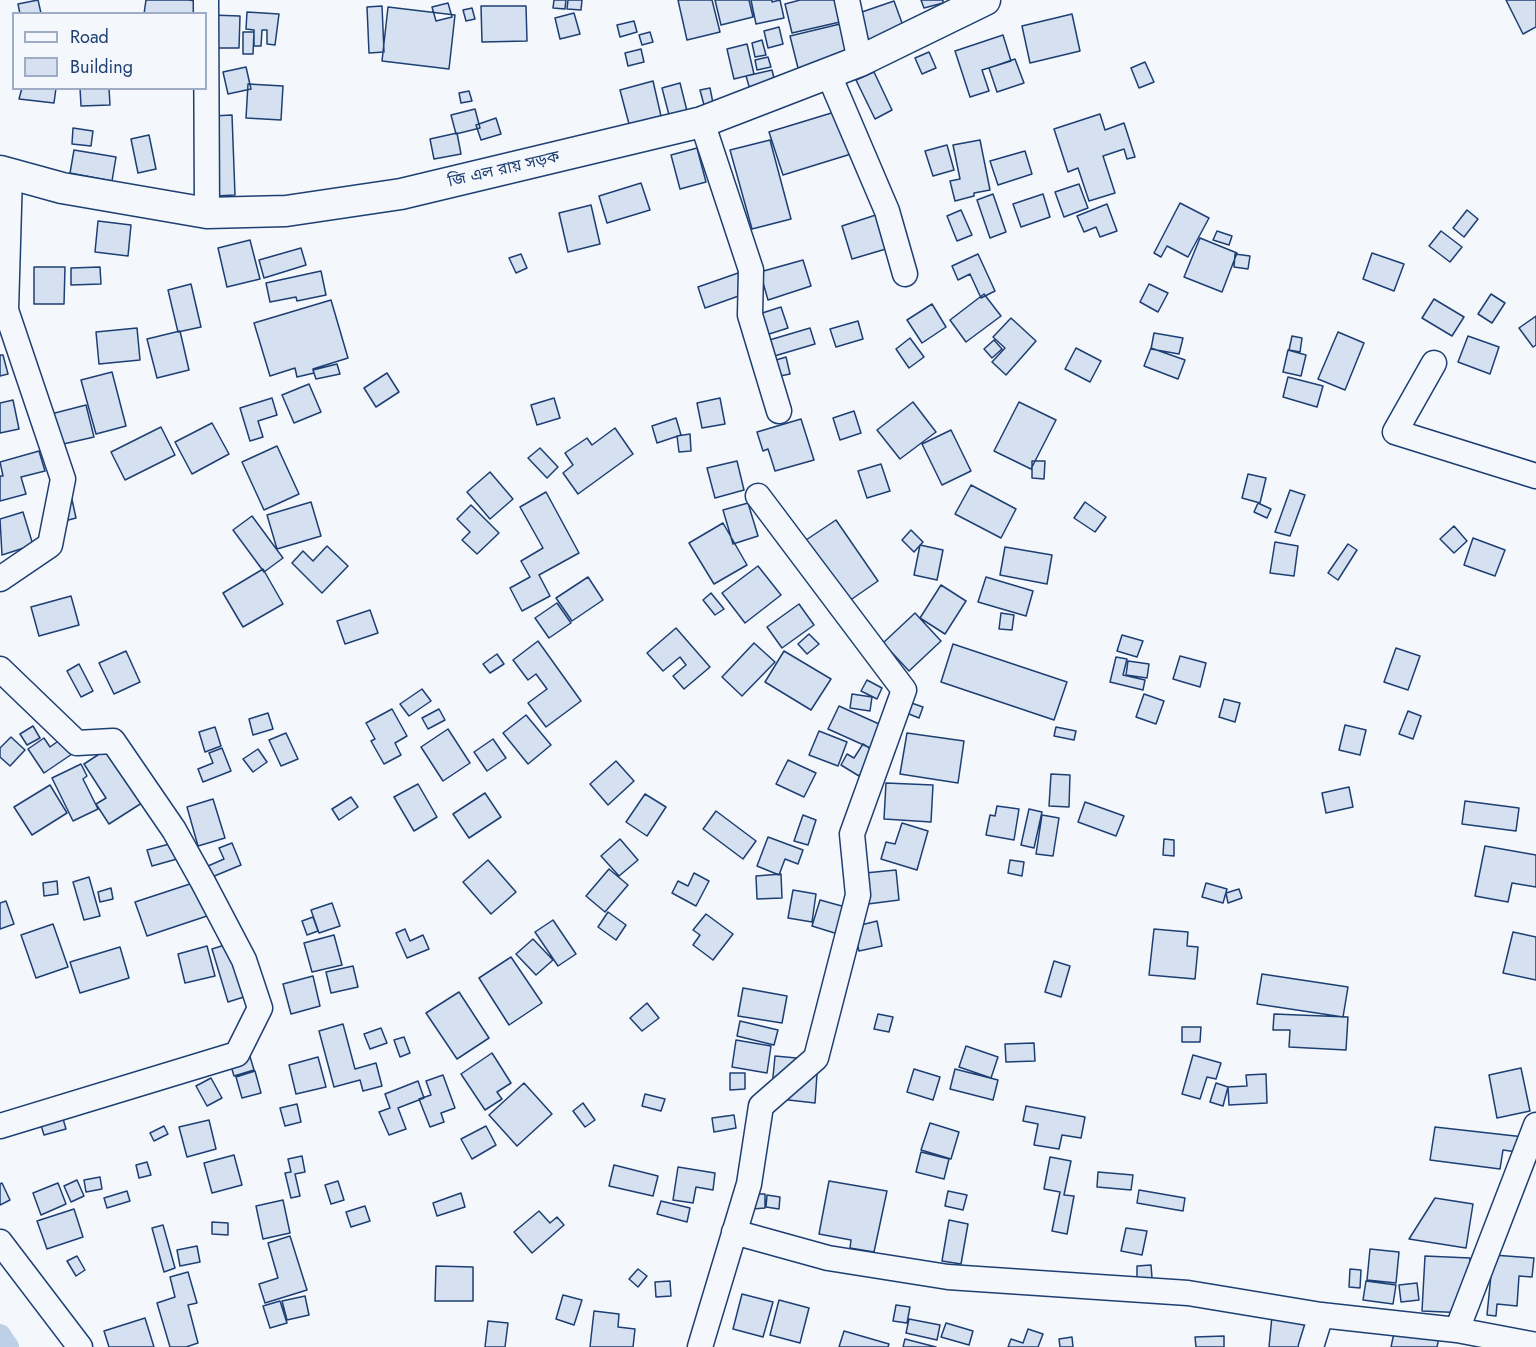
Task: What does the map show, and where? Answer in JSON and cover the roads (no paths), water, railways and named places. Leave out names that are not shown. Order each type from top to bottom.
[{"type":"main road","name":"জি এল রায় সড়ক","points":[[5,172],[62,188],[207,213],[286,211],[401,194],[702,122],[829,75],[985,0]]},
{"type":"street","points":[[846,0],[860,61]]},
{"type":"street","points":[[829,75],[887,212],[905,274]]},
{"type":"street","points":[[206,90],[207,213]]},
{"type":"street","points":[[702,122],[751,270],[750,315],[779,411]]},
{"type":"street","points":[[0,579],[50,545],[63,479],[6,310],[5,172]]},
{"type":"street","points":[[1434,363],[1395,432],[1536,476]]},
{"type":"street","points":[[700,1347],[749,1184],[761,1106],[816,1058],[858,895],[852,834],[904,690],[758,496]]},
{"type":"street","points":[[0,669],[77,743],[112,741],[174,830],[203,882],[244,960],[260,1008],[237,1054],[0,1126]]},
{"type":"street","points":[[1457,1330],[1536,1125]]},
{"type":"street","points":[[734,1232],[828,1258],[948,1277],[1188,1293],[1321,1315],[1457,1330],[1536,1345]]},
{"type":"street","points":[[0,1242],[80,1347]]},
{"type":"street","points":[[1311,1347],[1321,1315]]},
{"type":"waterway","points":[[0,1335],[8,1347]]}]
